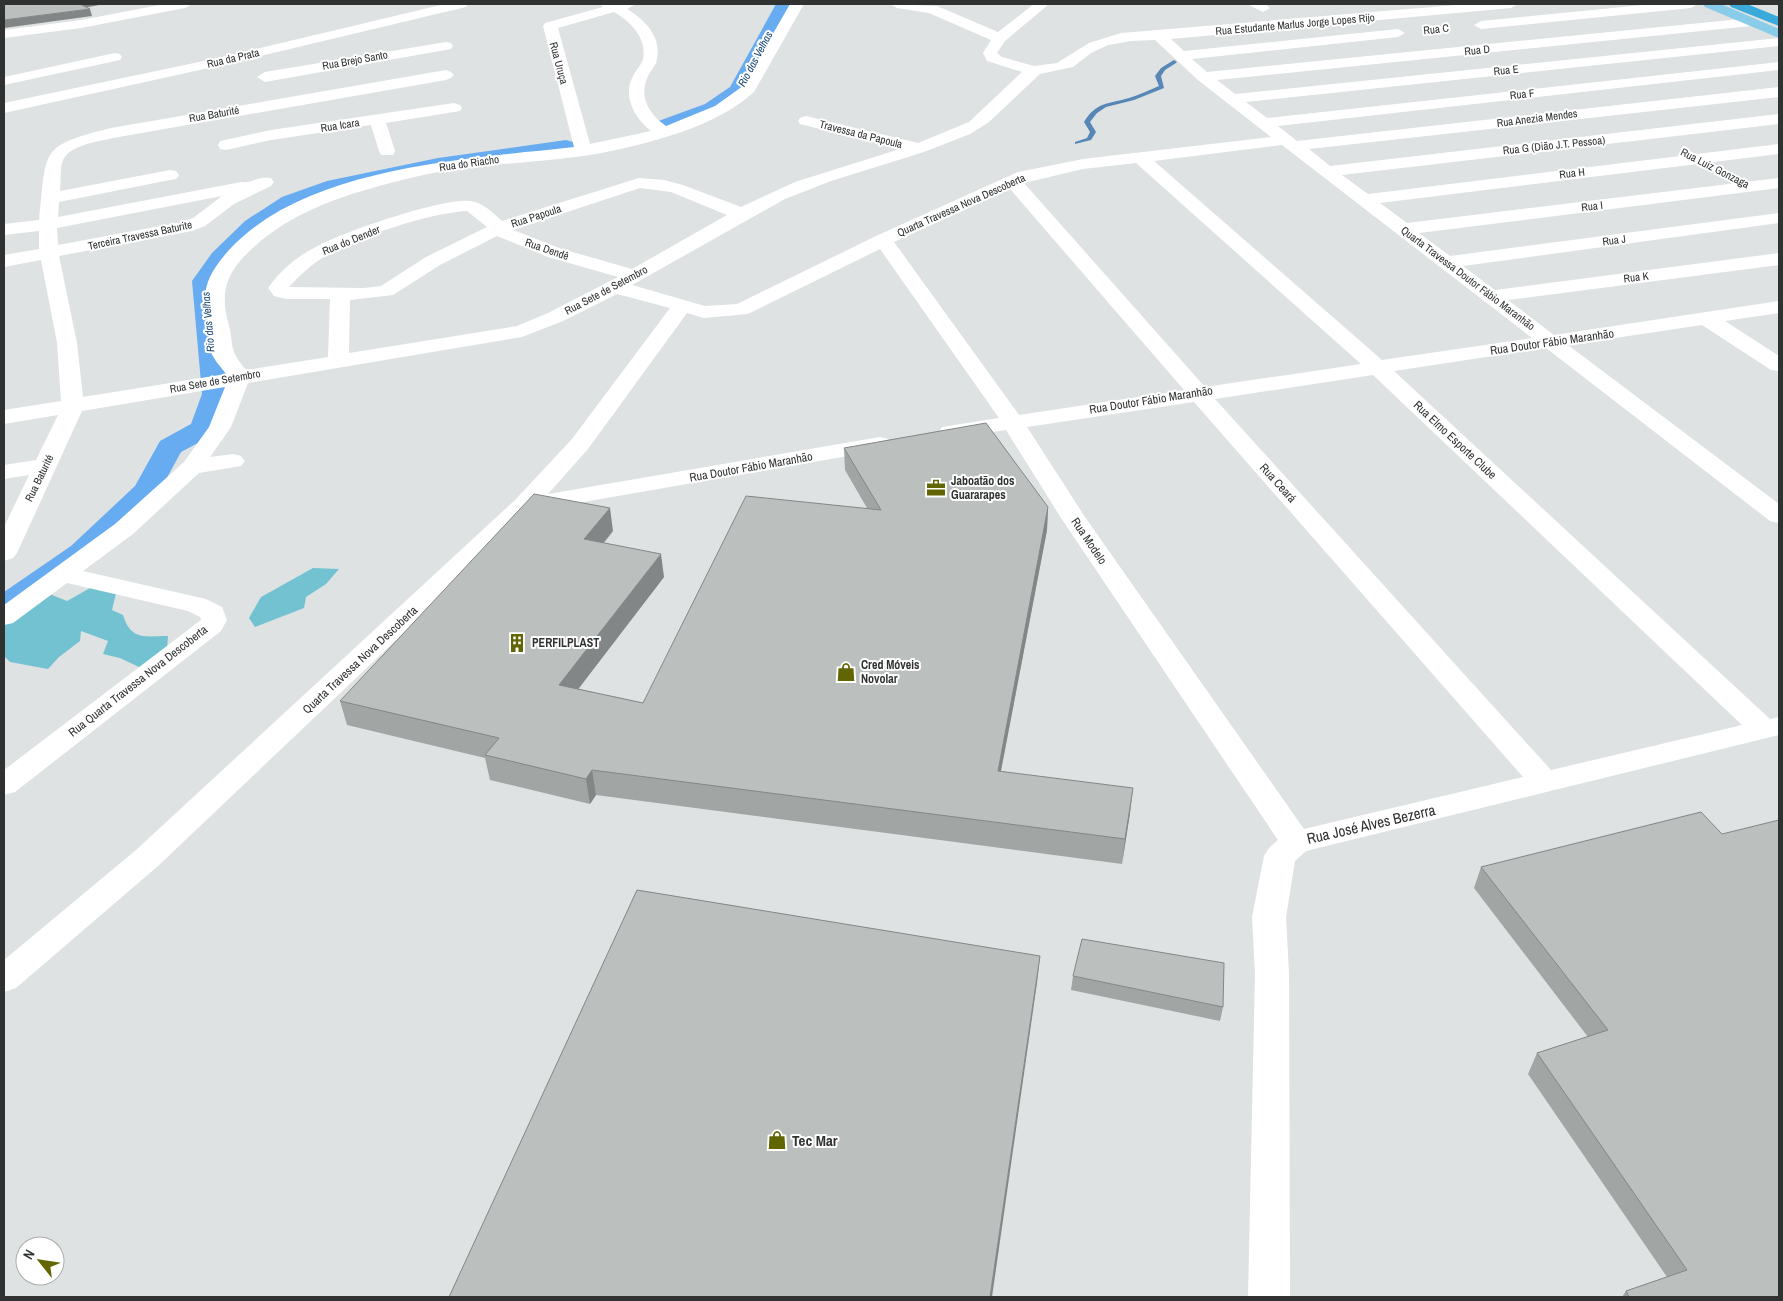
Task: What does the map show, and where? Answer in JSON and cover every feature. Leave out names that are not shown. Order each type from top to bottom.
[{"type":"highway","points":[[1736,4],[1779,22]]},
{"type":"main road","points":[[1710,4],[1779,34]]},
{"type":"street","points":[[4,34],[81,24],[185,4]]},
{"type":"street","name":"Rua da Prata","points":[[4,108],[218,62],[461,4]]},
{"type":"street","name":"Rua do Riacho","points":[[233,378],[222,351],[219,328],[213,308],[217,279],[241,248],[288,212],[330,195],[420,171],[447,165],[583,150],[623,143],[659,129],[715,112],[740,99],[748,89],[797,4]]},
{"type":"street","points":[[897,4],[937,7],[999,38]]},
{"type":"street","points":[[1042,4],[999,38],[990,53],[992,58],[1034,71],[1063,66],[1088,48],[1108,41],[1138,36],[1159,36]]},
{"type":"street","points":[[1416,4],[1453,23]]},
{"type":"street","name":"Rua Estudante Marlus Jorge Lopes Rijo","points":[[1159,36],[1511,4]]},
{"type":"street","points":[[1606,110],[1468,29],[1691,4]]},
{"type":"street","points":[[617,5],[641,25],[646,35],[650,50],[650,61],[636,86],[635,102],[659,129]]},
{"type":"street","name":"Rua Uruça","points":[[583,150],[550,28],[552,24],[617,5]]},
{"type":"street","points":[[1253,7],[1279,6]]},
{"type":"street","points":[[434,10],[452,18]]},
{"type":"street","name":"Rua D","points":[[1203,77],[1751,22]]},
{"type":"street","name":"Rua C","points":[[1181,56],[1412,32]]},
{"type":"street","name":"Quarta Travessa Doutor Fábio Maranhão","points":[[1159,36],[1203,77],[1493,296],[1779,516]]},
{"type":"street","name":"Rua Brejo Santo","points":[[265,77],[451,41],[446,75]]},
{"type":"street","name":"Rua E","points":[[1233,99],[1779,42]]},
{"type":"street","points":[[5,80],[115,57]]},
{"type":"street","name":"Rua F","points":[[1264,123],[1779,66]]},
{"type":"street","name":"Rua Sete de Setembro","points":[[4,417],[522,331],[552,320],[616,287],[741,214],[782,194],[828,176],[956,134],[979,123],[1034,71]]},
{"type":"street","points":[[446,75],[454,108],[462,125]]},
{"type":"street","name":"Rua Baturité","points":[[5,549],[43,466],[58,441],[74,406],[67,343],[49,254],[48,225],[50,198],[54,162],[59,153],[71,144],[86,139],[135,128],[446,75]]},
{"type":"street","points":[[5,80],[28,102]]},
{"type":"street","name":"Rua Anezia Mendes","points":[[1291,143],[1779,92]]},
{"type":"street","name":"Rua Icara","points":[[226,145],[454,108]]},
{"type":"street","points":[[1587,112],[1633,137]]},
{"type":"street","points":[[377,119],[387,151]]},
{"type":"street","name":"Rua G (Dião J.T. Pessoa)","points":[[1328,171],[1779,119]]},
{"type":"street","name":"Travessa da Papoula","points":[[806,121],[916,148]]},
{"type":"street","name":"Rua Luiz Gonzaga","points":[[1650,135],[1752,187]]},
{"type":"street","name":"Quarta Travessa Nova Descoberta","points":[[616,287],[681,307],[713,313],[742,310],[883,240],[1013,181],[1040,172],[1140,157],[1291,143]]},
{"type":"street","name":"Rua H","points":[[1364,200],[1779,148]]},
{"type":"street","name":"Rua Elmo Esporte Clube","points":[[1140,157],[1377,367],[1772,728]]},
{"type":"street","points":[[50,198],[170,175]]},
{"type":"street","name":"Rua Ceará","points":[[1013,181],[1198,393],[1546,783]]},
{"type":"street","name":"Terceira Travessa Baturite","points":[[4,261],[186,227],[199,222],[228,200],[265,182],[48,225]]},
{"type":"street","name":"Rua Papoula","points":[[340,294],[364,294],[386,291],[446,254],[497,229],[628,186],[650,182],[741,214]]},
{"type":"street","name":"Rua I","points":[[1405,229],[1752,187],[1776,191]]},
{"type":"street","name":"Rua Dendê","points":[[468,206],[478,210],[497,229],[528,244],[635,276]]},
{"type":"street","name":"Rua do Dender","points":[[340,294],[286,293],[281,292],[278,288],[300,266],[332,245],[410,219],[468,206]]},
{"type":"street","name":"Rua J","points":[[1448,262],[1779,218]]},
{"type":"street","points":[[4,229],[48,225]]},
{"type":"street","name":"Rua Modelo","points":[[883,240],[1012,421],[1073,518],[1296,842]]},
{"type":"street","name":"Rua K","points":[[1493,296],[1779,258]]},
{"type":"street","points":[[338,362],[340,294]]},
{"type":"street","name":"Quarta Travessa Nova Descoberta","points":[[4,979],[161,845],[524,505],[580,444],[681,307]]},
{"type":"street","name":"Rua Doutor Fábio Maranhão","points":[[934,435],[1012,421],[1779,307]]},
{"type":"street","points":[[1707,319],[1779,365]]},
{"type":"street","points":[[4,617],[64,575],[124,529],[192,467],[220,427],[233,378]]},
{"type":"street","name":"Rua Doutor Fábio Maranhão","points":[[524,505],[905,440]]},
{"type":"street","points":[[192,467],[233,461]]},
{"type":"street","points":[[4,472],[43,466]]},
{"type":"street","name":"Rua Quarta Travessa Nova Descoberta","points":[[4,785],[211,626],[214,620],[213,613],[197,606],[64,575]]},
{"type":"street","name":"Rua José Alves Bezerra","points":[[1269,1297],[1272,973],[1269,917],[1280,856],[1296,842],[1772,728]]},
{"type":"shaded area","points":[[313,568],[339,569],[326,584],[306,597],[304,608],[255,627],[249,618],[261,597]]},
{"type":"shaded area","points":[[92,587],[116,593],[112,610],[123,615],[130,629],[135,633],[146,636],[168,636],[167,649],[141,668],[120,658],[103,654],[108,641],[81,631],[80,641],[59,657],[48,669],[10,662],[4,656],[4,623],[42,591],[67,601]]},
{"type":"building","points":[[4,4],[80,4],[90,9],[4,20]]},
{"type":"building","points":[[986,423],[1048,507],[998,771],[1133,788],[1125,839],[592,770],[586,779],[485,755],[499,738],[340,701],[534,494],[610,508],[584,539],[661,554],[559,685],[643,703],[746,496],[881,510],[844,448]]},
{"type":"building","points":[[1701,812],[1722,834],[1779,820],[1779,1297],[1629,1297],[1626,1291],[1687,1270],[1537,1053],[1608,1030],[1481,867]]},
{"type":"building","name":"Tec Mar","points":[[637,890],[1040,956],[990,1297],[449,1297]]},
{"type":"building","points":[[1082,939],[1224,963],[1223,1007],[1073,976]]},
{"type":"waterway","name":"Rio das Velhas","points":[[660,127],[712,108],[738,90],[784,4]]},
{"type":"waterway","points":[[1077,143],[1089,139],[1093,132],[1087,122],[1099,108],[1132,99],[1162,87],[1158,76],[1163,69],[1174,62]]},
{"type":"waterway","name":"Rio das Velhas","points":[[4,607],[82,553],[147,490],[170,447],[203,429],[215,394],[204,281],[220,258],[253,226],[290,202],[308,194],[335,186],[388,173],[438,164],[566,146]]},
{"type":"place","name":"Jaboatão dos Guararapes","points":[[936,488]]},
{"type":"place","name":"PERFILPLAST","points":[[517,643]]},
{"type":"place","name":"Cred Móveis Novolar","points":[[846,672]]},
{"type":"place","name":"Tec Mar","points":[[777,1140]]}]
